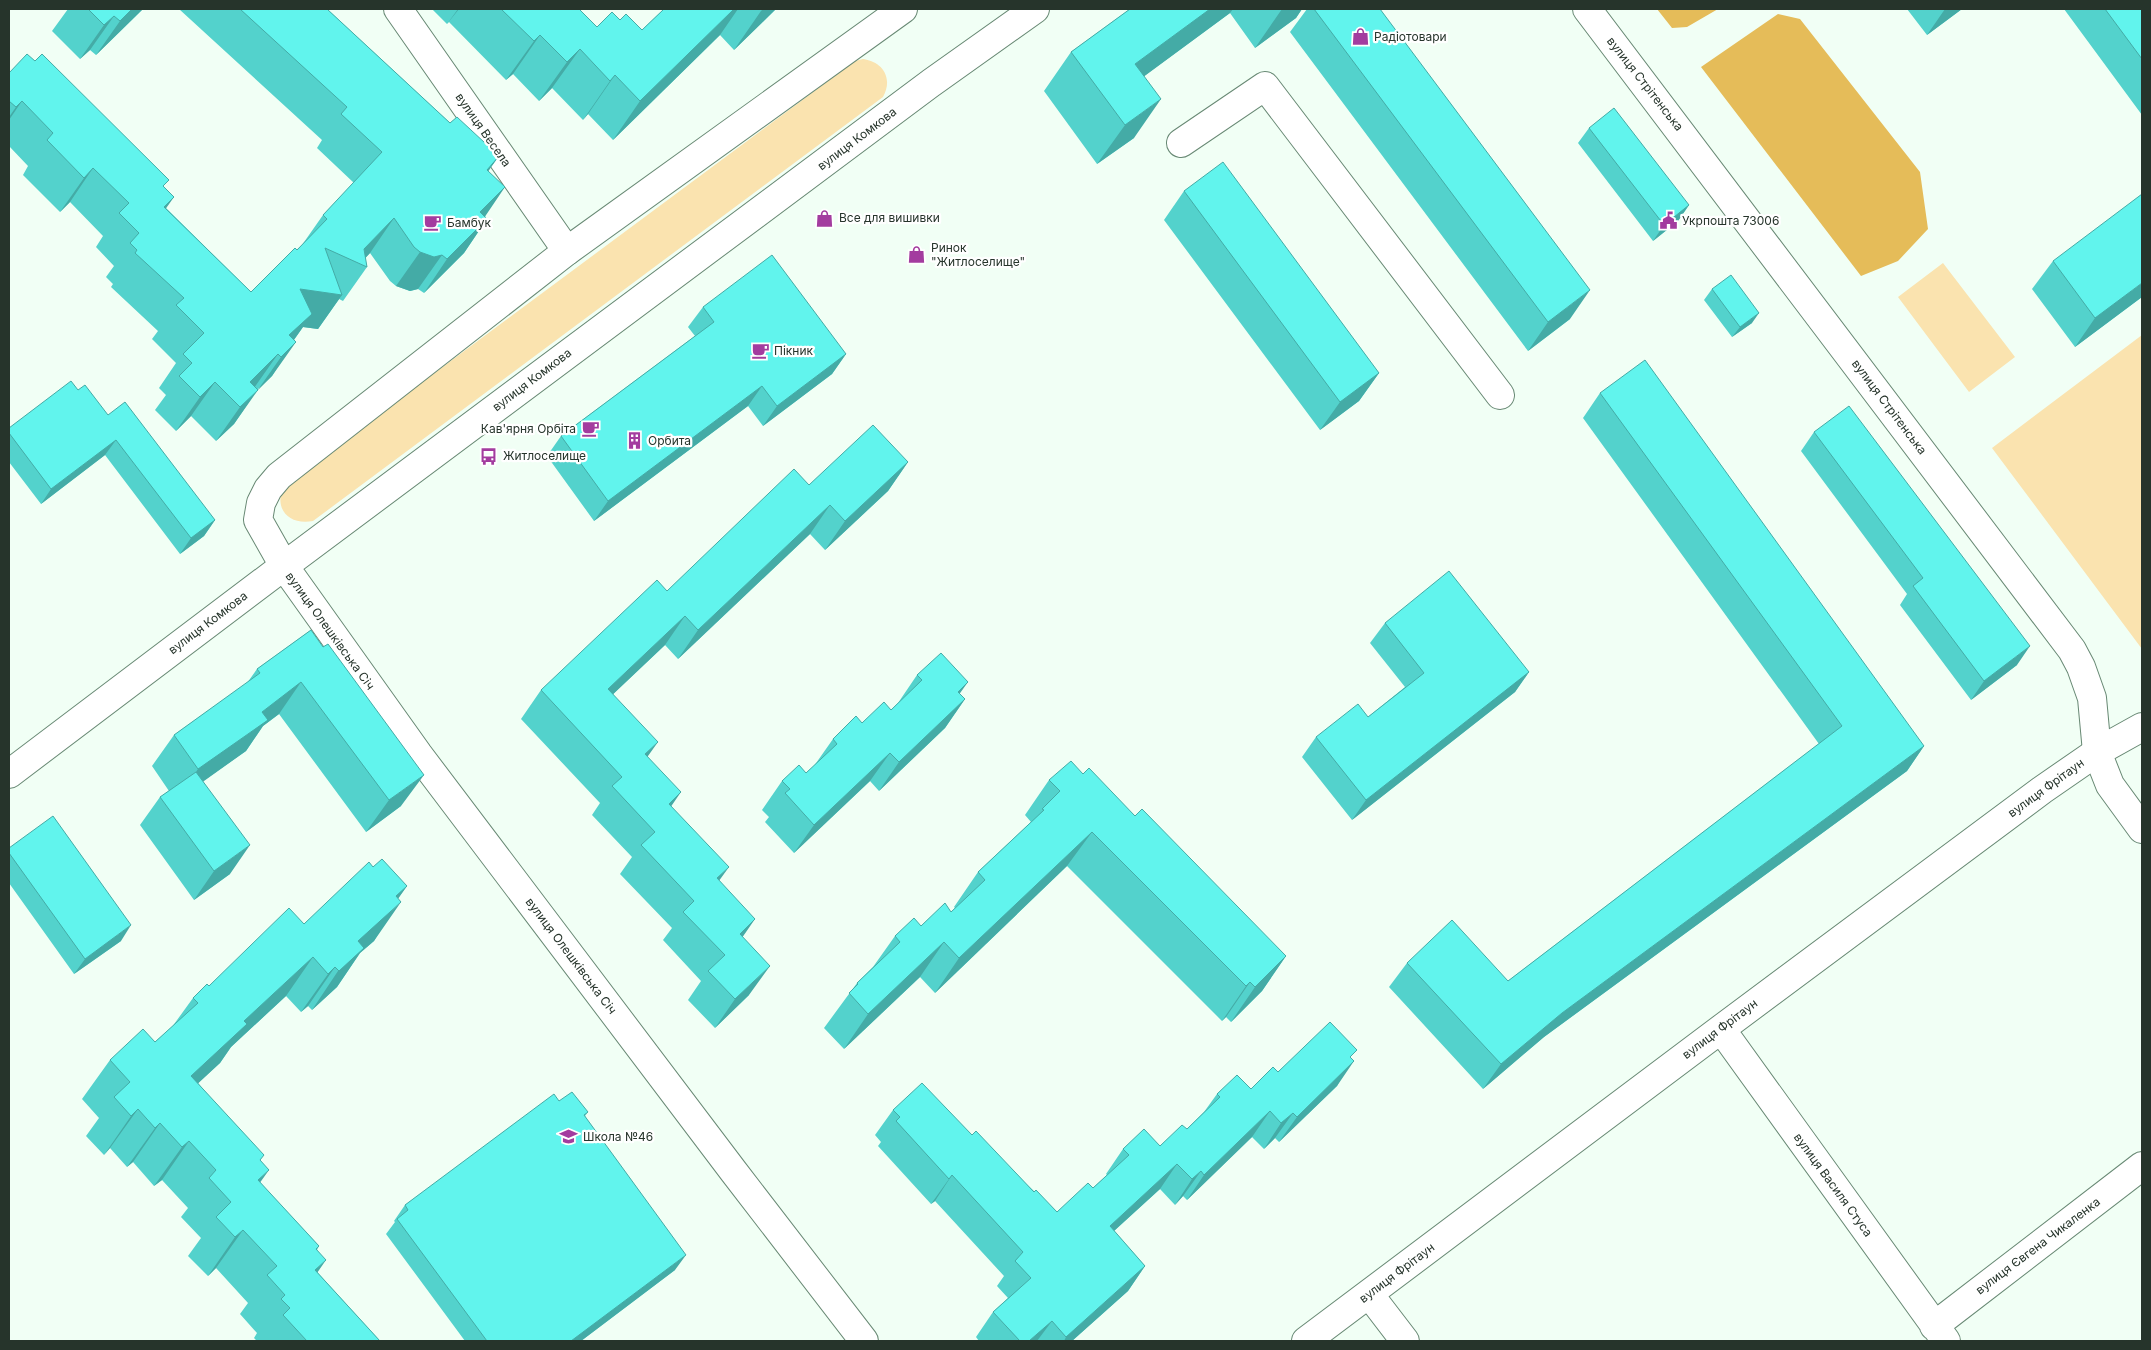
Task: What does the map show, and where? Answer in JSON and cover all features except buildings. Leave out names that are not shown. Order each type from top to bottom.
[{"type":"street","name":"вулиця Весела","points":[[398,9],[567,251]]},
{"type":"street","points":[[567,251],[903,9]]},
{"type":"street","name":"вулиця Комкова","points":[[9,774],[284,566],[931,83],[1035,9]]},
{"type":"street","name":"вулиця Стрітенська","points":[[1587,9],[2072,650],[2081,667],[2092,698],[2097,752],[2110,785],[2142,829]]},
{"type":"street","points":[[1181,143],[1266,86],[1500,395]]},
{"type":"street","name":"вулиця Олешківська Січ","points":[[567,251],[279,476],[268,489],[261,503],[258,520],[284,566],[418,754],[728,1165],[864,1341]]},
{"type":"street","name":"вулиця Фрітаун","points":[[1306,1341],[2019,807],[2097,752],[2142,727]]},
{"type":"street","name":"вулиця Василя Стуса","points":[[1721,1029],[1940,1334]]},
{"type":"street","name":"вулиця Євгена Чикаленка","points":[[1940,1334],[2142,1166]]},
{"type":"street","points":[[1369,1294],[1405,1341]]},
{"type":"shaded area","points":[[1657,9],[1718,9],[1687,27],[1672,28]]},
{"type":"shaded area","points":[[1778,14],[1800,19],[1920,172],[1928,229],[1898,261],[1861,276],[1701,67]]},
{"type":"shaded area","points":[[863,59],[876,64],[885,72],[887,84],[883,97],[313,521],[296,521],[285,513],[280,500],[285,484],[855,61]]},
{"type":"shaded area","points":[[1943,263],[2015,357],[1969,392],[1898,297]]},
{"type":"shaded area","points":[[2142,335],[2142,649],[1992,448]]},
{"type":"place","name":"Радіотовари","points":[[1360,37]]},
{"type":"place","name":"Все для вишивки","points":[[825,218]]},
{"type":"place","name":"Укрпошта 73006","points":[[1668,221]]},
{"type":"place","name":"Бамбук","points":[[433,223]]},
{"type":"place","name":"Ринок \"Житлоселище\"","points":[[917,255]]},
{"type":"place","name":"Пікник","points":[[760,351]]},
{"type":"place","name":"Кав'ярня Орбіта","points":[[590,429]]},
{"type":"place","name":"Орбита","points":[[634,441]]},
{"type":"place","name":"Житлоселище","points":[[489,456]]},
{"type":"place","name":"Школа №46","points":[[569,1137]]}]
